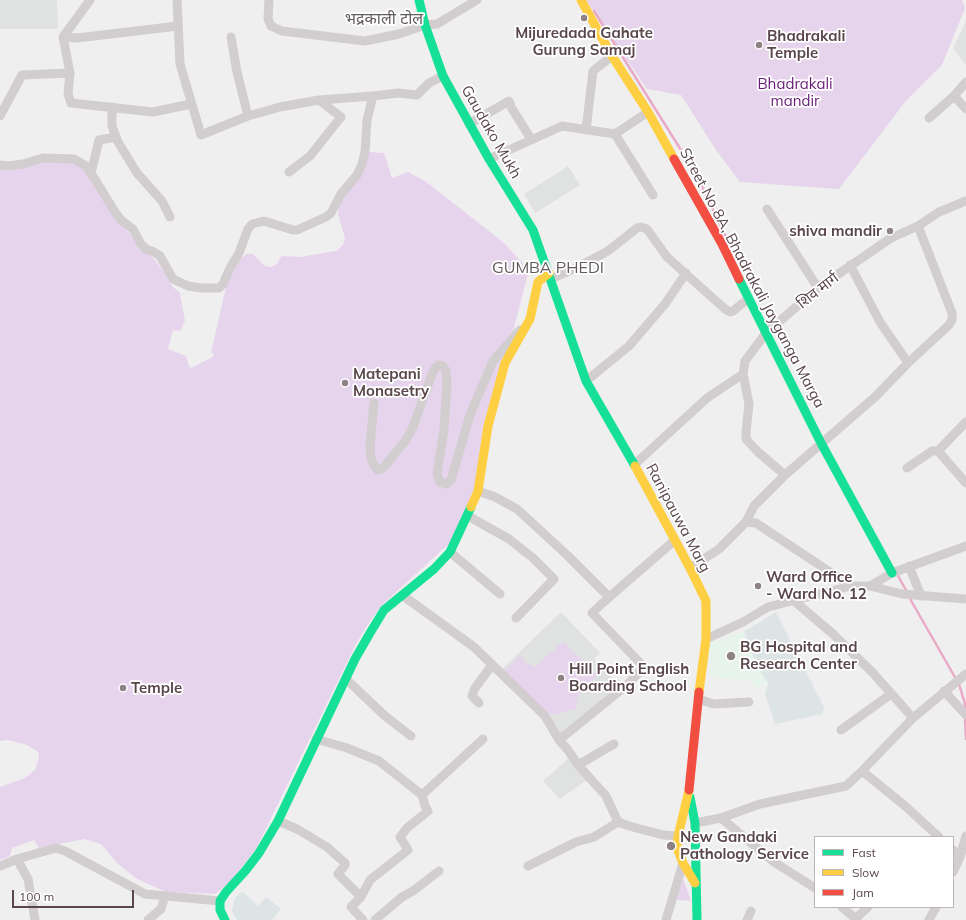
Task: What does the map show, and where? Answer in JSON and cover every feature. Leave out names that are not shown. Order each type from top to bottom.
[{"type":"main road","name":"Gaudako Mukh","points":[[419,0],[425,26],[443,76],[489,159],[533,230],[550,276]]},
{"type":"main road","name":"Street No 8A, Bhadrakali Jayganga Marga","points":[[581,0],[612,56],[648,112],[722,244],[748,299],[821,443],[892,573]]},
{"type":"main road","points":[[225,920],[220,910],[220,902],[226,892],[259,853],[278,821],[355,659],[384,610],[434,569],[450,552],[468,516],[478,491],[488,426],[505,363],[530,319],[538,282],[550,276]]},
{"type":"main road","name":"Ranipauwa Marg","points":[[550,276],[586,381],[675,540],[706,601],[706,639],[698,699],[689,791]]},
{"type":"main road","points":[[689,791],[695,823],[696,920]]},
{"type":"main road","points":[[689,791],[678,836],[677,848],[683,863],[695,883]]},
{"type":"street","points":[[90,0],[63,37],[70,73],[68,94],[71,103],[153,112],[191,104]]},
{"type":"street","points":[[177,0],[180,64],[201,135],[248,116],[280,107],[319,100],[398,93],[417,95],[429,83],[443,76]]},
{"type":"street","points":[[269,0],[268,19],[271,26],[282,31],[365,40],[399,34],[437,24],[477,0]]},
{"type":"street","points":[[63,37],[77,38],[178,26]]},
{"type":"street","points":[[231,37],[237,72],[248,116]]},
{"type":"street","points":[[586,130],[592,71],[612,56]]},
{"type":"street","points":[[0,116],[22,75],[70,73]]},
{"type":"street","points":[[929,118],[954,96],[966,82]]},
{"type":"street","points":[[0,165],[8,166],[23,164],[43,158],[74,159],[86,166],[118,216],[133,229],[143,247],[157,253],[173,279],[178,283],[188,286],[219,288],[223,284],[239,253],[248,229],[252,224],[261,220],[297,230],[326,217],[331,213],[342,194],[357,175],[362,164],[365,152],[367,120],[373,96]]},
{"type":"street","points":[[954,96],[966,110]]},
{"type":"street","points":[[289,172],[310,156],[341,117],[319,100]]},
{"type":"street","points":[[469,124],[509,101],[511,107],[531,139]]},
{"type":"street","points":[[112,107],[112,126],[116,137],[137,173],[162,201],[170,217]]},
{"type":"street","points":[[489,159],[562,126],[615,134],[648,112]]},
{"type":"street","points":[[615,134],[653,195]]},
{"type":"street","points":[[91,173],[99,140],[116,137]]},
{"type":"street","name":"शिव मार्ग","points":[[785,475],[758,452],[746,439],[749,404],[743,374],[745,361],[766,333],[818,288],[891,238],[918,226],[939,212],[966,202]]},
{"type":"street","points":[[767,209],[818,288]]},
{"type":"street","points":[[690,568],[719,549],[746,522],[754,506],[785,475],[875,397],[908,363],[949,325],[952,320],[952,313],[918,226]]},
{"type":"street","points":[[550,276],[576,268],[608,251],[637,228],[641,227],[647,229],[668,256],[725,310],[730,312],[734,311],[748,299]]},
{"type":"street","points":[[850,265],[880,322],[908,363]]},
{"type":"street","points":[[586,381],[629,346],[665,304],[686,273]]},
{"type":"street","points":[[374,403],[370,446],[371,458],[374,466],[378,470],[384,467],[406,440],[413,427],[432,374],[436,367],[439,365],[443,366],[446,372],[447,384],[444,429],[437,474],[440,482],[446,484],[451,480],[470,415],[493,361],[512,337],[530,319]]},
{"type":"street","points":[[634,465],[707,398],[743,374]]},
{"type":"street","points":[[907,468],[932,451],[938,451],[966,422]]},
{"type":"street","points":[[938,451],[966,483]]},
{"type":"street","points":[[478,491],[495,497],[517,509],[567,555],[609,597]]},
{"type":"street","points":[[468,516],[509,539],[554,579],[516,618]]},
{"type":"street","points":[[746,522],[756,523],[851,586]]},
{"type":"street","points":[[559,740],[627,685],[644,667],[592,613],[675,540]]},
{"type":"street","points":[[870,586],[892,573],[966,546]]},
{"type":"street","points":[[450,552],[500,594]]},
{"type":"street","points":[[909,566],[921,596]]},
{"type":"street","points":[[706,639],[743,622],[768,607],[851,586],[870,586],[902,594],[966,599]]},
{"type":"street","points":[[402,595],[474,647],[545,716],[559,740],[578,765],[606,796],[618,822],[656,833],[678,836]]},
{"type":"street","points":[[793,600],[833,634],[873,673],[912,718]]},
{"type":"street","points":[[479,702],[472,696],[475,688],[492,665]]},
{"type":"street","points":[[695,823],[721,818],[760,804],[846,786],[912,718],[966,674]]},
{"type":"street","points":[[346,680],[385,716],[410,736]]},
{"type":"street","points":[[944,691],[966,715]]},
{"type":"street","points":[[841,730],[891,694]]},
{"type":"street","points":[[698,699],[714,704],[748,702]]},
{"type":"street","points":[[316,739],[347,748],[379,761],[422,795],[428,811],[407,828],[400,838],[408,850],[370,880],[361,897],[351,907],[363,920]]},
{"type":"street","points":[[422,795],[482,739]]},
{"type":"street","points":[[578,765],[614,744]]},
{"type":"street","points":[[862,771],[904,804],[938,836]]},
{"type":"street","points":[[721,818],[774,862],[814,887]]},
{"type":"street","points":[[278,821],[297,829],[327,847],[339,857],[345,865],[338,874],[361,897]]},
{"type":"street","points":[[528,866],[576,842],[594,837],[618,822]]},
{"type":"street","points":[[954,870],[960,858],[966,836]]},
{"type":"street","points":[[0,866],[17,859],[56,848],[65,851],[145,894],[220,902]]},
{"type":"street","points":[[954,851],[960,858]]},
{"type":"street","points":[[17,859],[28,879],[35,920]]},
{"type":"street","points":[[666,920],[683,863]]},
{"type":"street","points":[[375,920],[402,897],[414,891],[439,872]]},
{"type":"street","points":[[148,920],[161,909],[165,896]]},
{"type":"street","points":[[843,908],[855,919],[867,908]]},
{"type":"street","points":[[929,920],[935,908]]},
{"type":"street","points":[[747,920],[751,911]]},
{"type":"shaded area","points":[[0,0],[57,0],[58,28],[0,29]]},
{"type":"shaded area","points":[[966,21],[966,65],[953,49]]},
{"type":"shaded area","points":[[568,166],[580,185],[535,213],[524,194]]},
{"type":"shaded area","name":"Hill Point English Boarding School","points":[[561,612],[600,653],[594,659],[620,686],[561,737],[501,670]]},
{"type":"shaded area","points":[[776,612],[824,707],[822,714],[775,724],[765,694],[768,683],[757,667],[744,632]]},
{"type":"shaded area","name":"BG Hospital and Research Center","points":[[744,632],[757,667],[768,683],[756,688],[751,680],[710,677],[709,644]]},
{"type":"shaded area","points":[[569,758],[587,780],[560,799],[543,781]]},
{"type":"shaded area","points":[[242,891],[258,906],[266,897],[281,909],[272,920],[238,920],[234,916],[232,910],[235,898]]},
{"type":"green space","name":"Bhadrakali mandir","points":[[586,0],[962,0],[965,8],[942,65],[905,102],[839,189],[740,182],[716,150],[681,95],[647,89]]},
{"type":"green space","points":[[369,152],[384,153],[392,178],[408,172],[425,181],[503,242],[529,270],[487,431],[477,489],[453,540],[381,606],[370,621],[356,644],[256,849],[229,883],[215,894],[166,892],[137,879],[118,864],[101,844],[84,839],[39,848],[34,840],[12,848],[10,856],[0,860],[0,787],[25,778],[35,770],[39,758],[38,752],[27,745],[8,740],[0,741],[0,167],[43,160],[72,160],[83,166],[118,220],[136,241],[138,248],[149,254],[154,259],[168,277],[172,286],[180,293],[185,321],[180,331],[173,330],[168,349],[186,356],[191,368],[213,357],[214,354],[211,353],[226,287],[231,274],[241,258],[247,254],[253,254],[265,266],[271,267],[277,264],[282,256],[300,257],[336,251],[343,245],[345,238],[338,215],[339,203]]},
{"type":"green space","points":[[563,642],[597,675],[579,694],[576,701],[577,708],[553,715],[543,710],[504,671],[521,655],[524,662],[535,667]]},
{"type":"green space","points":[[683,878],[691,901],[677,900]]},
{"type":"waterway","points":[[594,11],[696,174],[728,241]]},
{"type":"waterway","points":[[897,574],[907,592]]},
{"type":"waterway","points":[[909,597],[956,679]]},
{"type":"waterway","points":[[959,684],[965,704],[965,710]]},
{"type":"waterway","points":[[965,717],[966,739]]},
{"type":"traffic: fast","points":[[419,0],[425,25],[443,76],[489,159],[533,230],[586,381],[635,466]]},
{"type":"traffic: fast","points":[[739,279],[821,443],[892,573]]},
{"type":"traffic: fast","points":[[225,920],[220,910],[220,901],[259,853],[278,821],[355,659],[370,633],[384,610],[434,569],[450,552],[471,507]]},
{"type":"traffic: fast","points":[[690,797],[695,823],[697,920]]},
{"type":"traffic: slow","points":[[581,0],[612,56],[648,112],[674,159]]},
{"type":"traffic: slow","points":[[471,507],[478,491],[488,426],[505,363],[530,319],[538,282],[549,273]]},
{"type":"traffic: slow","points":[[635,466],[706,601],[706,639],[699,692]]},
{"type":"traffic: slow","points":[[689,790],[678,836],[677,848],[683,863],[695,883]]},
{"type":"traffic: jam","points":[[674,159],[722,244],[739,279]]},
{"type":"traffic: jam","points":[[689,790],[699,692]]},
{"type":"place","name":"Mijuredada Gahate Gurung Samaj","points":[[584,18]]},
{"type":"place","name":"Bhadrakali Temple","points":[[759,45]]},
{"type":"place","name":"shiva mandir","points":[[890,231]]},
{"type":"place","name":"Matepani Monasetry","points":[[345,383]]},
{"type":"place","name":"Ward Office - Ward No. 12","points":[[758,586]]},
{"type":"place","name":"BG Hospital and Research Center","points":[[731,656]]},
{"type":"place","name":"Hill Point English Boarding School","points":[[561,678]]},
{"type":"place","name":"Temple","points":[[123,688]]},
{"type":"place","name":"New Gandaki Pathology Service","points":[[671,846]]},
{"type":"district","name":"भद्रकाली टोल","points":[[384,19]]},
{"type":"district","name":"GUMBA PHEDI","points":[[548,268]]}]
